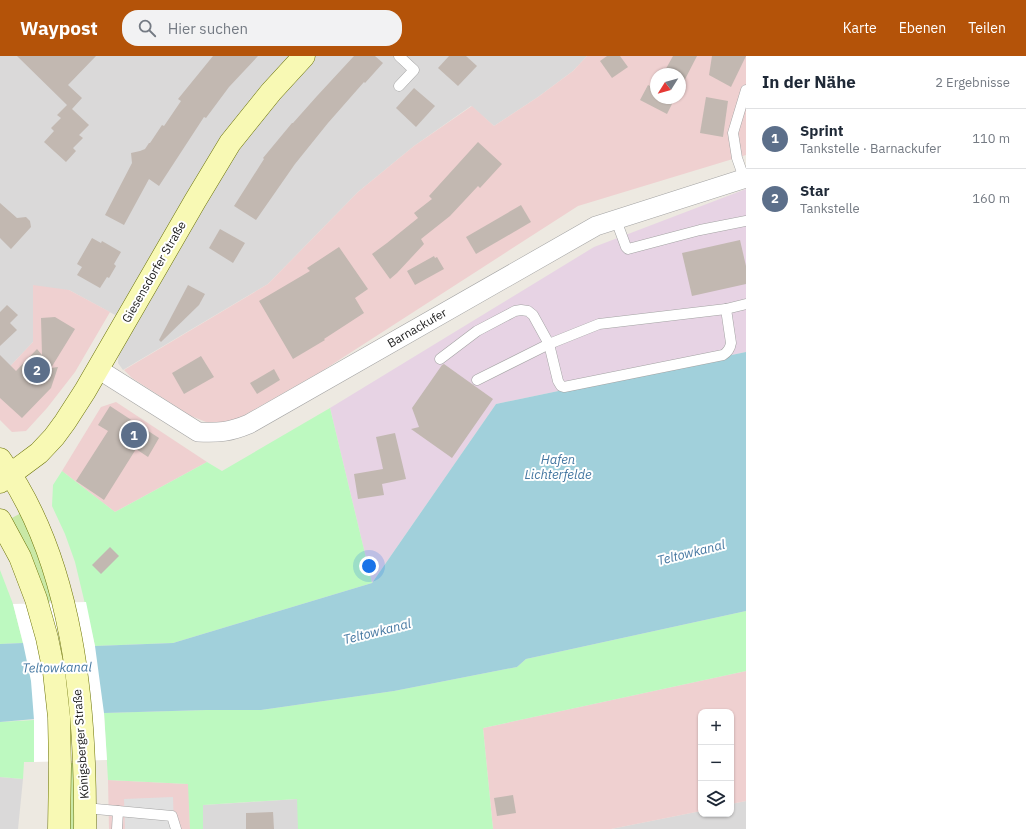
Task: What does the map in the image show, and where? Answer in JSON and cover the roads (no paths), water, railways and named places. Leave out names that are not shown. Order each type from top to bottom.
[{"type":"main road","name":"Giesensdorfer Straße","points":[[4,472],[39,453],[54,437],[85,391],[230,143],[271,92],[304,56]]},
{"type":"main road","name":"Königsberger Straße","points":[[4,472],[33,516],[45,545],[63,603],[74,655],[80,705],[84,761],[85,829]]},
{"type":"main road","name":"Königsberger Straße","points":[[0,520],[20,557],[37,603],[47,638],[54,672],[59,717],[59,829]]},
{"type":"street","name":"Barnackufer","points":[[98,368],[198,432],[218,433],[237,429],[250,424],[596,226],[745,178]]},
{"type":"lane","points":[[399,86],[414,70],[400,56]]},
{"type":"lane","points":[[745,178],[737,158],[733,133],[746,90]]},
{"type":"lane","points":[[616,220],[628,249],[700,230],[746,221]]},
{"type":"lane","points":[[477,380],[549,344],[599,324],[726,309],[746,304]]},
{"type":"lane","points":[[440,359],[477,331],[515,312],[521,310],[528,311],[533,315],[549,344],[558,381],[561,386],[564,387],[722,355],[730,348],[731,343],[726,309]]},
{"type":"lane","points":[[85,808],[172,816],[176,829]]},
{"type":"lane","points":[[117,829],[118,811]]},
{"type":"water","points":[[746,352],[746,611],[526,659],[517,667],[394,691],[261,710],[104,713],[0,722],[0,644],[23,643],[95,646],[173,643],[372,583],[496,404]]},
{"type":"place","name":"Star","points":[[37,370]]},
{"type":"place","name":"Sprint","points":[[134,435]]},
{"type":"water label","name":"Hafen Lichterfelde","points":[[558,466]]},
{"type":"water label","name":"Teltowkanal","points":[[691,552]]},
{"type":"water label","name":"Teltowkanal","points":[[377,631]]},
{"type":"water label","name":"Teltowkanal","points":[[57,667]]}]
